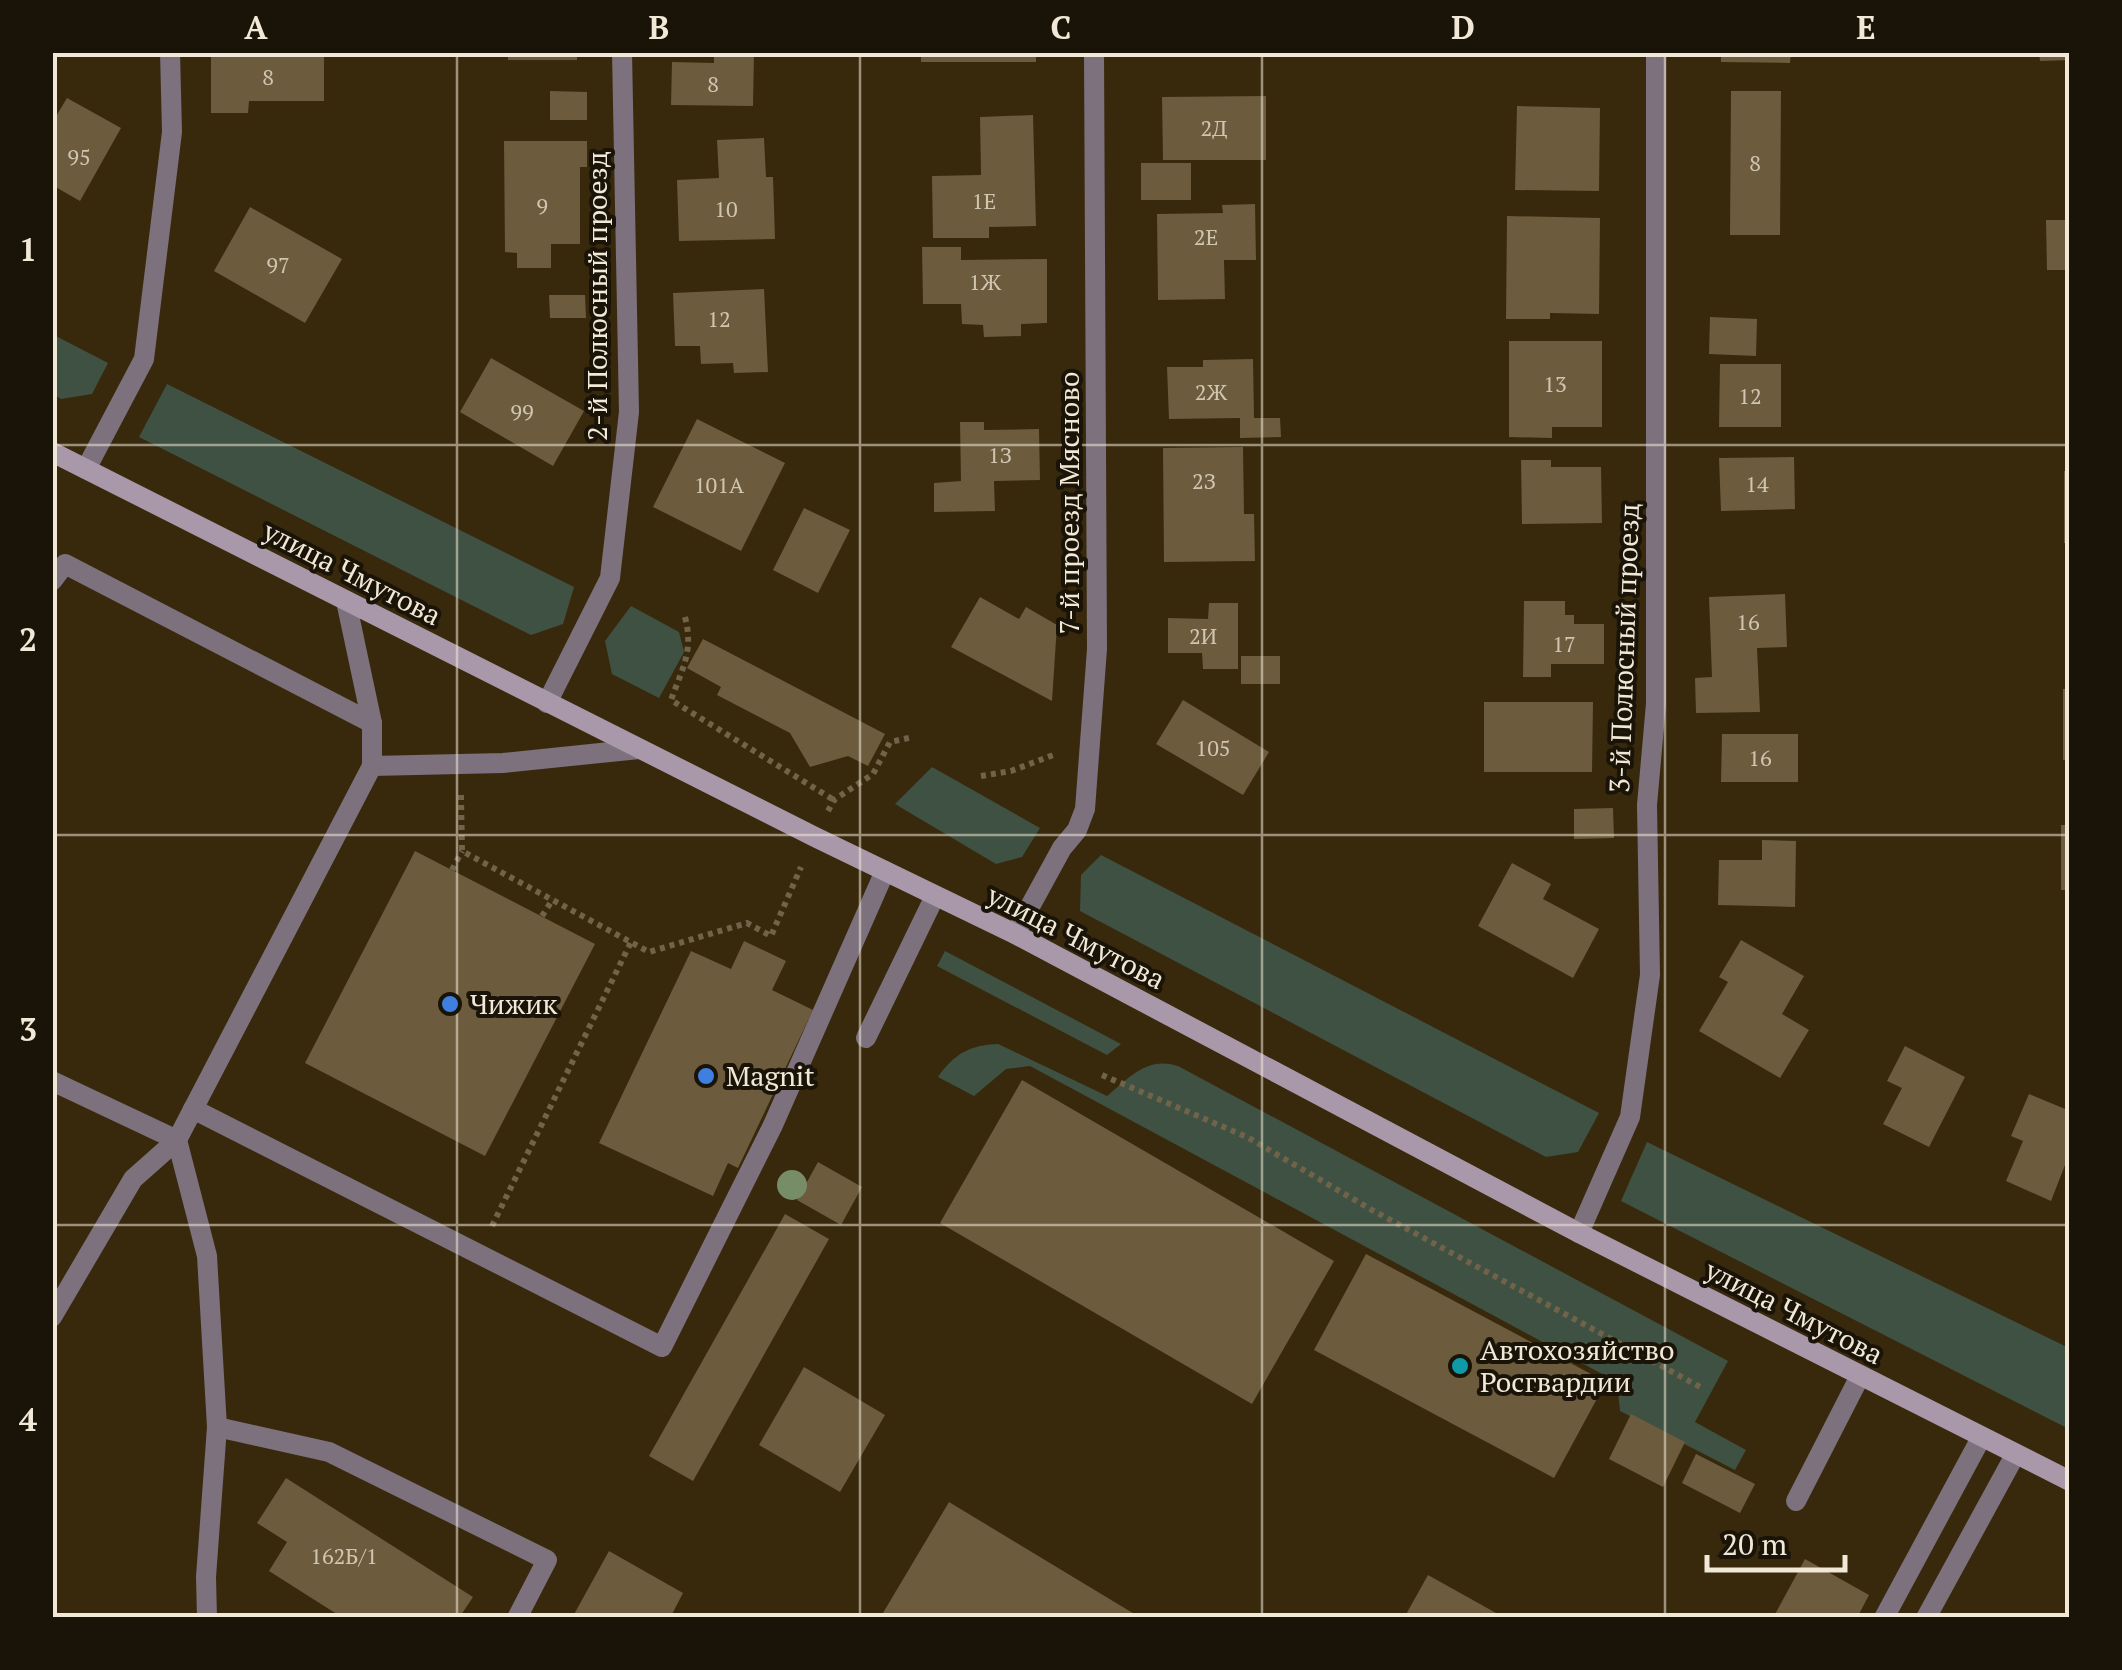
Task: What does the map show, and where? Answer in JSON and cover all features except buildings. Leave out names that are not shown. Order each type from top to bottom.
[{"type":"main road","name":"улица Чмутова","points":[[52,452],[884,872],[1015,934],[1579,1233],[2070,1481]]},
{"type":"street","points":[[86,470],[144,359],[172,132],[170,52]]},
{"type":"street","name":"2-й Полюсный проезд","points":[[547,702],[610,578],[623,468],[629,412],[622,52]]},
{"type":"street","name":"7-й проезд Мясново","points":[[1015,934],[1062,848],[1077,830],[1085,809],[1097,649],[1094,52]]},
{"type":"street","name":"3-й Полюсный проезд","points":[[1579,1233],[1630,1117],[1650,975],[1647,805],[1656,704],[1656,52]]},
{"type":"street","points":[[52,581],[65,564],[372,723]]},
{"type":"street","points":[[52,1316],[133,1178],[177,1140],[372,766],[372,723],[346,600]]},
{"type":"street","points":[[372,766],[504,763],[639,748]]},
{"type":"street","points":[[193,1110],[662,1347],[774,1125],[884,872]]},
{"type":"street","points":[[866,1038],[935,896]]},
{"type":"street","points":[[52,1081],[177,1140]]},
{"type":"street","points":[[177,1140],[206,1256],[217,1427],[206,1618]]},
{"type":"street","points":[[1796,1501],[1860,1376]]},
{"type":"street","points":[[217,1427],[328,1452],[547,1560],[518,1618]]},
{"type":"street","points":[[1884,1618],[1981,1438]]},
{"type":"street","points":[[1926,1618],[2015,1455]]},
{"type":"path","points":[[685,617],[689,651],[670,700],[834,800]]},
{"type":"path","points":[[981,776],[1040,761],[1091,733]]},
{"type":"path","points":[[452,870],[462,850],[460,764]]},
{"type":"path","points":[[462,850],[648,952],[747,923],[771,936]]},
{"type":"path","points":[[542,916],[553,899]]},
{"type":"path","points":[[478,1254],[631,942]]},
{"type":"path","points":[[1102,1075],[1247,1137],[1372,1210],[1704,1389]]},
{"type":"green space","points":[[52,334],[108,363],[92,394],[61,399],[53,394]]},
{"type":"green space","points":[[167,384],[574,587],[563,624],[531,635],[139,437]]},
{"type":"green space","points":[[631,606],[679,632],[684,652],[659,698],[612,674],[605,641]]},
{"type":"green space","points":[[932,767],[1040,828],[1022,857],[996,864],[895,804]]},
{"type":"green space","points":[[1101,855],[1599,1113],[1578,1152],[1546,1157],[1080,911],[1081,875]]},
{"type":"green space","points":[[945,951],[1121,1044],[1107,1055],[937,966]]},
{"type":"green space","points":[[998,1044],[1107,1096],[1148,1066],[1178,1066],[1728,1361],[1695,1422],[1746,1450],[1735,1470],[1620,1411],[1617,1382],[1030,1066],[1006,1069],[974,1096],[938,1077],[964,1052]]},
{"type":"green space","points":[[1647,1142],[2069,1348],[2069,1429],[1621,1201]]},
{"type":"place","name":"Чижик","points":[[450,1004]]},
{"type":"place","name":"Magnit","points":[[706,1076]]},
{"type":"place","name":"Автохозяйство Росгвардии","points":[[1460,1366]]}]
